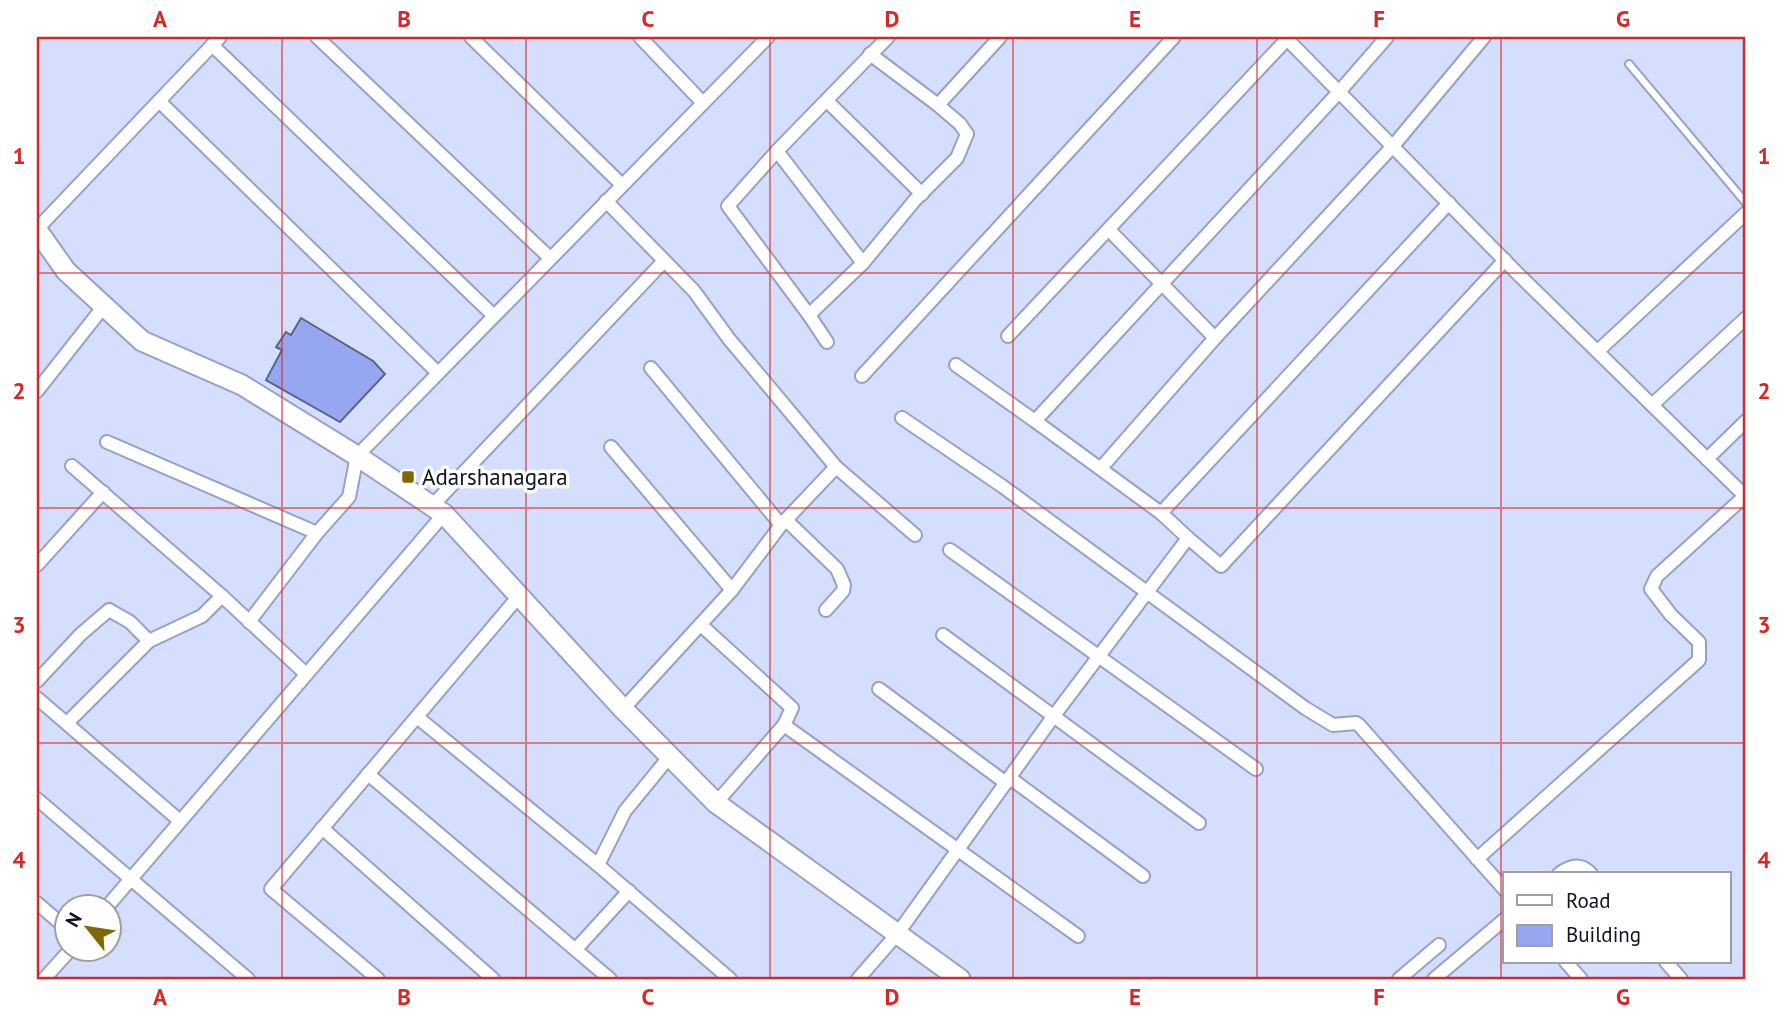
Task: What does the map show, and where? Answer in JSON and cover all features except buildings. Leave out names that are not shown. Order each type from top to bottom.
[{"type":"street","points":[[317,37],[550,258]]},
{"type":"street","points":[[471,37],[622,184]]},
{"type":"street","points":[[640,37],[702,102]]},
{"type":"street","points":[[827,342],[728,206],[777,151],[888,37]]},
{"type":"street","points":[[938,105],[1000,37]]},
{"type":"street","points":[[862,376],[1174,37]]},
{"type":"street","points":[[1008,336],[1287,37],[1505,260],[1746,497],[1657,576],[1651,589],[1671,615],[1699,642],[1699,660],[1477,859]]},
{"type":"street","points":[[1035,421],[1387,37]]},
{"type":"street","points":[[1101,468],[1215,338],[1393,146],[1484,37]]},
{"type":"street","points":[[249,622],[317,533],[349,497],[357,456],[763,39]]},
{"type":"street","points":[[494,316],[216,41],[37,229],[66,271],[142,341],[242,385],[438,510],[623,709],[716,803],[960,979]]},
{"type":"street","points":[[809,315],[863,263],[957,158],[967,134],[960,124],[938,105],[870,54]]},
{"type":"street","points":[[827,100],[922,194]]},
{"type":"street","points":[[159,101],[438,373]]},
{"type":"street","points":[[777,151],[863,263]]},
{"type":"street","points":[[606,201],[694,291],[729,339],[836,467],[915,535]]},
{"type":"street","points":[[1161,513],[1449,203]]},
{"type":"street","points":[[1598,351],[1746,213]]},
{"type":"street","points":[[1108,230],[1215,338]]},
{"type":"street","points":[[956,365],[1161,513],[1221,566],[1505,260]]},
{"type":"street","points":[[118,894],[306,674],[438,510],[664,261]]},
{"type":"street","points":[[37,391],[104,306]]},
{"type":"street","points":[[1652,405],[1746,318]]},
{"type":"street","points":[[651,368],[784,522],[837,569],[842,578],[843,591],[826,610]]},
{"type":"street","points":[[902,418],[1002,486],[1323,720],[1333,725],[1356,723],[1503,888]]},
{"type":"street","points":[[1707,459],[1746,421]]},
{"type":"street","points":[[107,442],[317,533]]},
{"type":"street","points":[[611,447],[732,590]]},
{"type":"street","points":[[72,466],[222,596],[306,674]]},
{"type":"street","points":[[623,709],[732,590],[784,522],[836,467]]},
{"type":"street","points":[[39,559],[103,492]]},
{"type":"street","points":[[858,979],[898,933],[1053,717],[1188,538]]},
{"type":"street","points":[[950,550],[1256,769]]},
{"type":"street","points":[[67,723],[149,641],[202,617],[222,596]]},
{"type":"street","points":[[377,979],[271,889],[519,596]]},
{"type":"street","points":[[37,681],[81,634],[109,610],[130,622],[149,641]]},
{"type":"street","points":[[701,625],[786,699],[792,708],[784,725],[716,803]]},
{"type":"street","points":[[943,635],[1199,823]]},
{"type":"street","points":[[878,689],[1143,876]]},
{"type":"street","points":[[37,698],[180,821]]},
{"type":"street","points":[[417,717],[598,865],[730,979]]},
{"type":"street","points":[[784,725],[1078,936]]},
{"type":"street","points":[[598,865],[625,811],[670,756]]},
{"type":"street","points":[[368,774],[610,979]]},
{"type":"street","points":[[37,799],[246,979]]},
{"type":"street","points":[[322,828],[493,979]]},
{"type":"street","points":[[1563,872],[1575,866],[1583,867],[1589,872]]},
{"type":"street","points":[[576,949],[629,891]]},
{"type":"street","points":[[37,903],[52,916]]},
{"type":"street","points":[[1434,979],[1503,921]]},
{"type":"street","points":[[1399,979],[1439,945]]},
{"type":"street","points":[[44,979],[57,964]]},
{"type":"street","points":[[1568,964],[1581,979]]},
{"type":"street","points":[[1668,964],[1681,979]]},
{"type":"lane","points":[[1629,64],[1746,203]]},
{"type":"place","name":"Adarshanagara","points":[[408,477]]}]
